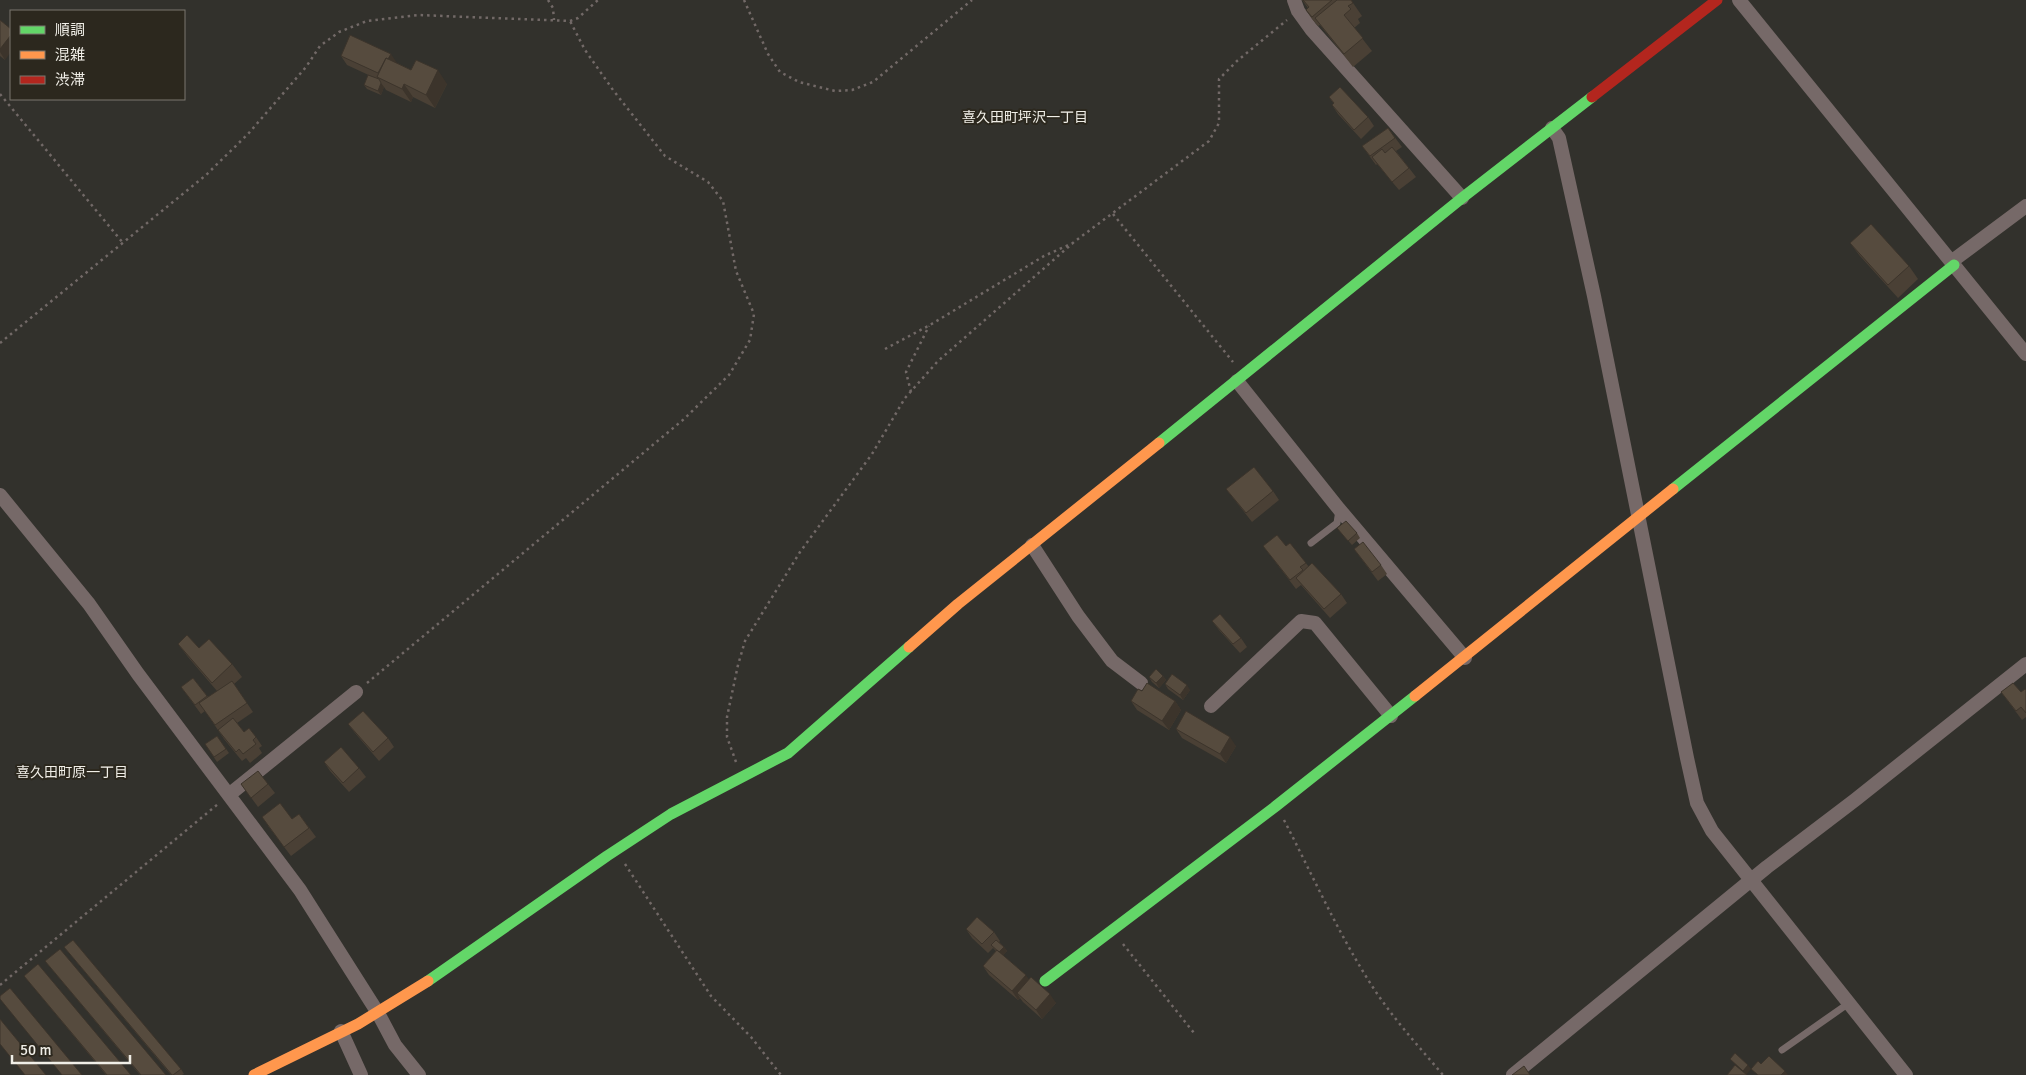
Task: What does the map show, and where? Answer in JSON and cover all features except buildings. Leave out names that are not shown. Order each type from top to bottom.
[{"type":"street","points":[[254,1075],[378,1013],[418,989],[545,897],[616,850],[705,794],[768,767],[788,753],[958,604],[1334,304],[1462,198],[1717,0]]},
{"type":"street","points":[[1739,0],[2026,354]]},
{"type":"street","points":[[1296,6],[1462,198]]},
{"type":"street","points":[[1552,128],[1559,138],[1568,177],[1697,804],[1707,823],[1750,881],[1906,1075]]},
{"type":"street","points":[[1045,981],[1277,805],[1465,658],[1711,457],[2026,206]]},
{"type":"street","points":[[1240,378],[1339,509],[1465,658]]},
{"type":"street","points":[[0,495],[89,604],[138,674],[230,794],[300,890],[378,1013],[395,1046],[419,1075]]},
{"type":"street","points":[[1032,545],[1078,616],[1112,661],[1141,683]]},
{"type":"street","points":[[1211,706],[1301,621],[1315,623],[1390,716]]},
{"type":"street","points":[[1513,1075],[1750,881],[2026,664]]},
{"type":"street","points":[[230,794],[356,692]]},
{"type":"street","points":[[341,1031],[361,1075]]},
{"type":"lane","points":[[1311,543],[1337,524],[1339,509]]},
{"type":"lane","points":[[1782,1050],[1850,1003]]},
{"type":"path","points":[[548,0],[554,20]]},
{"type":"path","points":[[0,343],[206,175],[248,134],[306,67],[320,46],[339,32],[367,21],[418,15],[570,21],[578,18],[598,0]]},
{"type":"path","points":[[744,0],[768,54],[780,72],[800,82],[835,91],[852,90],[873,82],[972,0]]},
{"type":"path","points":[[746,776],[738,766],[732,753],[727,737],[727,717],[738,665],[746,641],[800,552],[872,454],[911,392],[938,361],[1074,242],[1209,141],[1217,130],[1219,123],[1219,80],[1296,6]]},
{"type":"path","points":[[356,692],[684,419],[729,375],[750,340],[754,314],[736,270],[723,201],[708,182],[665,156],[613,90],[585,50],[570,21]]},
{"type":"path","points":[[0,94],[123,243]]},
{"type":"path","points":[[1112,214],[1240,378]]},
{"type":"path","points":[[885,348],[930,325],[1044,256],[1074,242]]},
{"type":"path","points":[[911,392],[906,372],[930,325]]},
{"type":"path","points":[[0,985],[230,794]]},
{"type":"path","points":[[1277,805],[1354,955],[1378,995],[1443,1075]]},
{"type":"path","points":[[616,850],[711,996],[752,1037],[781,1075]]},
{"type":"path","points":[[1113,931],[1194,1033]]},
{"type":"traffic: fast","points":[[1159,443],[1462,198],[1592,97]]},
{"type":"traffic: fast","points":[[1673,489],[1954,265]]},
{"type":"traffic: fast","points":[[428,981],[607,856],[671,814],[788,753],[909,647]]},
{"type":"traffic: fast","points":[[1045,981],[1276,806],[1415,696]]},
{"type":"traffic: slow","points":[[909,647],[958,604],[1159,443]]},
{"type":"traffic: slow","points":[[1415,696],[1673,489]]},
{"type":"traffic: slow","points":[[254,1075],[358,1024],[428,981]]},
{"type":"traffic: jam","points":[[1592,97],[1717,0]]},
{"type":"district","name":"喜久田町坪沢一丁目","points":[[1025,117]]},
{"type":"district","name":"喜久田町原一丁目","points":[[72,772]]}]
